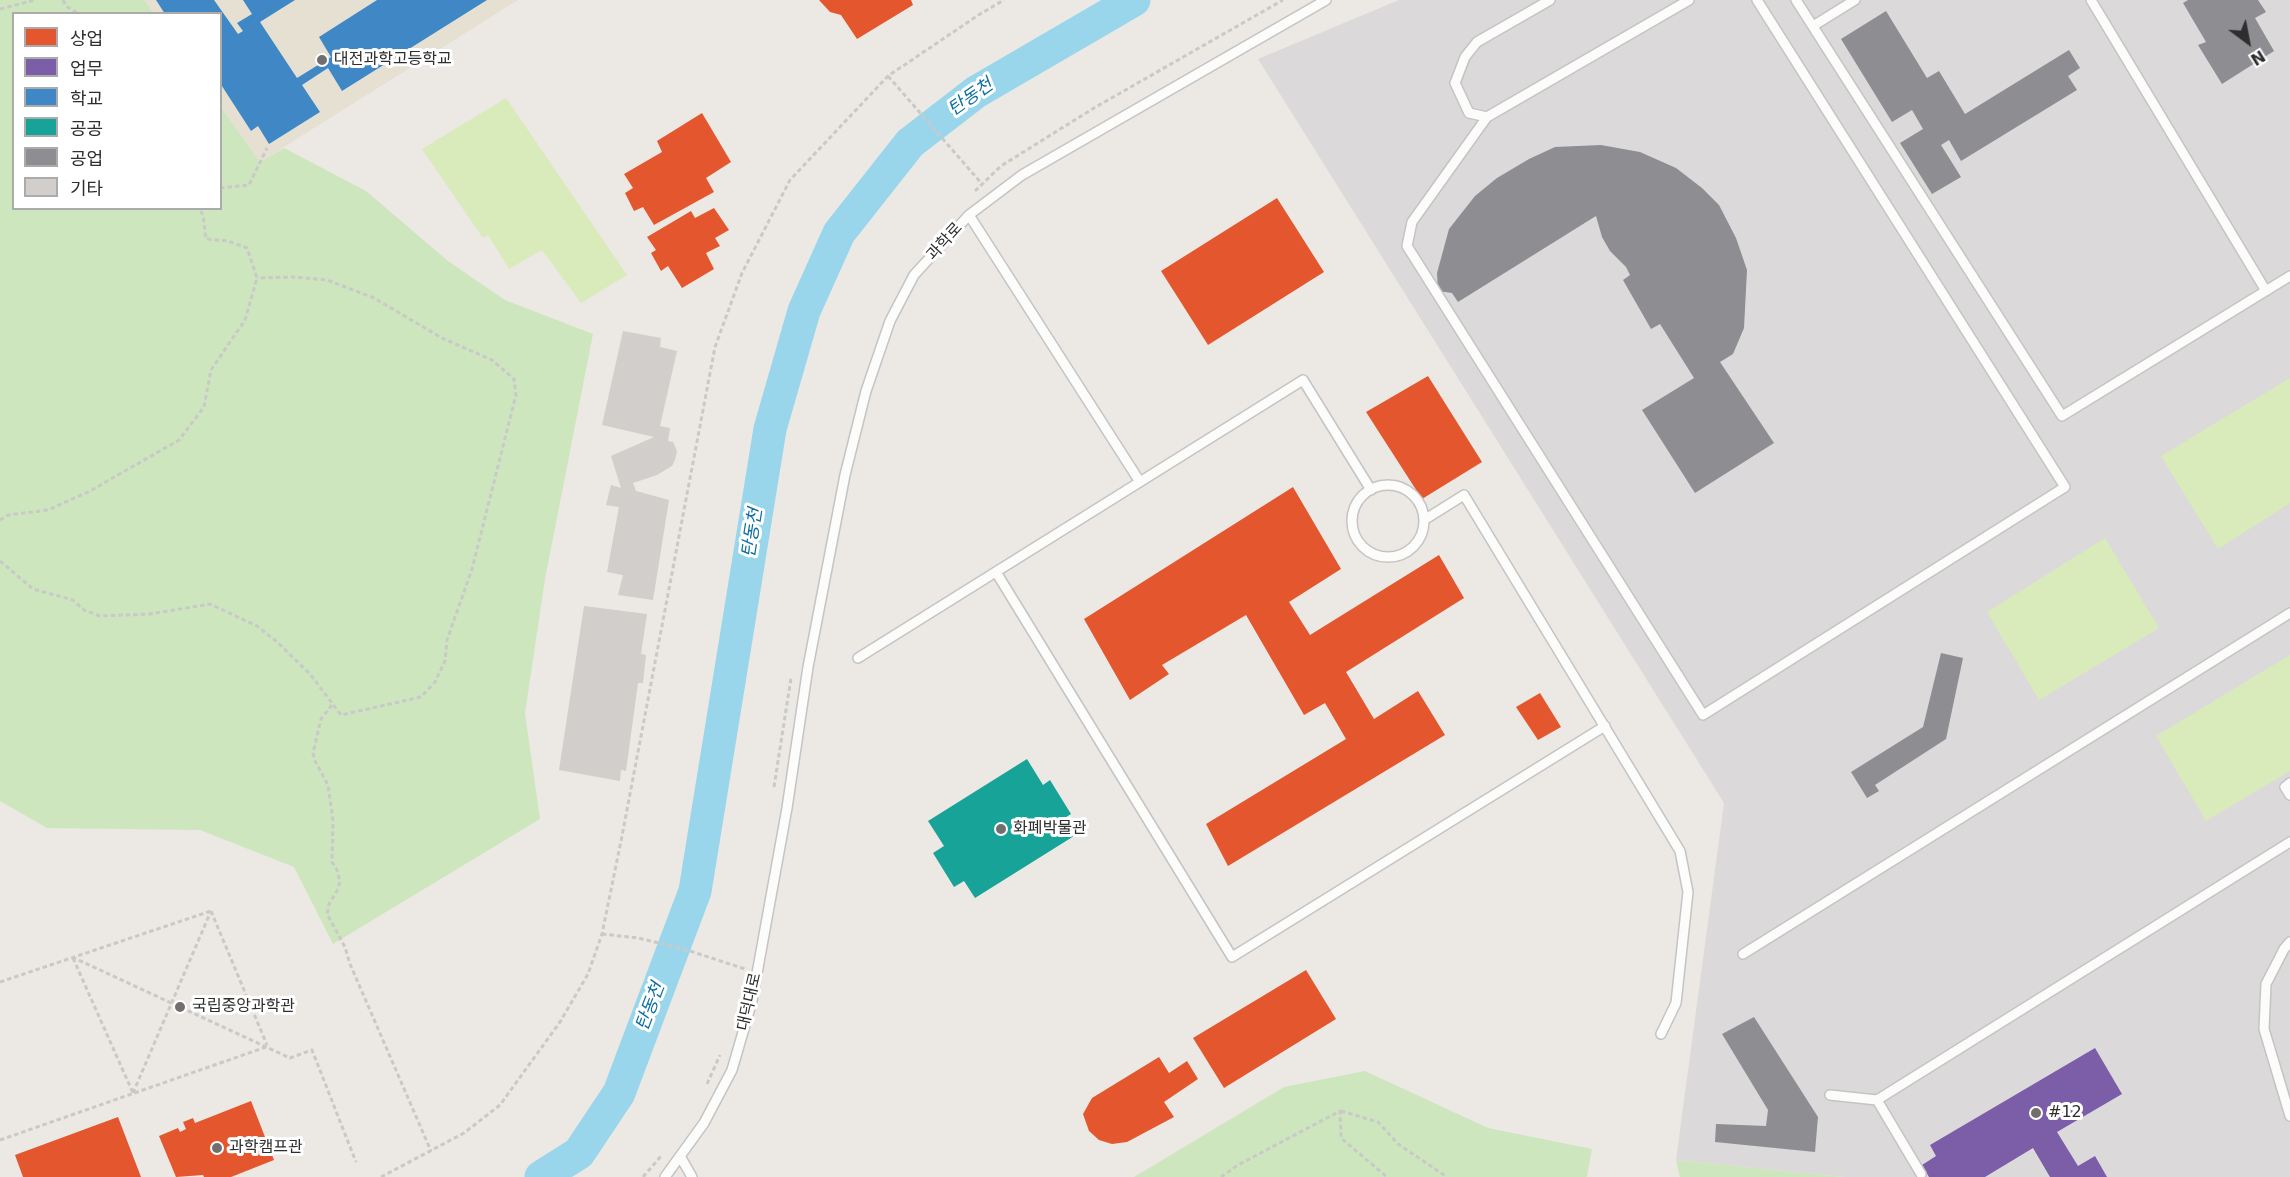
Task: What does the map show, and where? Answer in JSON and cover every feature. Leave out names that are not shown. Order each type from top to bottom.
[{"type":"lane","name":"과학로","points":[[787,808],[808,667],[845,475],[866,391],[890,321],[915,275],[969,215],[1022,175],[1326,0]]},
{"type":"lane","points":[[1487,117],[1469,113],[1455,83],[1465,57],[1477,42],[1550,0]]},
{"type":"lane","points":[[1683,1],[1487,117],[1412,222],[1407,246],[1703,715],[2065,487],[1757,0]]},
{"type":"lane","points":[[1796,0],[2062,416],[2290,276]]},
{"type":"lane","points":[[1813,26],[1855,0]]},
{"type":"lane","points":[[2091,0],[2266,291]]},
{"type":"lane","points":[[969,215],[1140,482]]},
{"type":"lane","points":[[858,658],[1303,380],[1371,490]]},
{"type":"lane","points":[[1389,485],[1399,486],[1409,492],[1422,509],[1424,520],[1422,532],[1416,543],[1407,551],[1396,556],[1383,557],[1362,546],[1355,536],[1352,524],[1353,512],[1358,500],[1378,486],[1389,485]]},
{"type":"lane","points":[[1424,520],[1464,495],[1680,851],[1688,892],[1676,1003],[1661,1034]]},
{"type":"lane","points":[[996,572],[1232,957],[1605,726]]},
{"type":"lane","points":[[1743,954],[2290,613]]},
{"type":"lane","points":[[2290,783],[2285,787],[2290,795]]},
{"type":"lane","name":"대덕대로","points":[[665,1177],[704,1123],[732,1070],[758,973],[787,808]]},
{"type":"lane","points":[[1830,1095],[1877,1100],[2290,842]]},
{"type":"lane","points":[[2290,942],[2266,984],[2264,1029],[2290,1116]]},
{"type":"lane","points":[[1877,1100],[1922,1174]]},
{"type":"lane","points":[[680,1156],[692,1177]]},
{"type":"path","points":[[0,9],[35,0]]},
{"type":"path","points":[[63,0],[66,6],[76,12]]},
{"type":"path","points":[[381,1177],[464,1133],[500,1105],[566,1012],[588,974],[602,934],[715,347],[742,273],[790,180],[888,76],[1004,0]]},
{"type":"path","points":[[975,192],[1001,166],[1094,108],[1283,0]]},
{"type":"path","points":[[888,76],[993,197]]},
{"type":"path","points":[[222,188],[249,185],[267,147]]},
{"type":"path","points":[[0,520],[8,515],[48,510],[90,491],[179,440],[204,407],[211,370],[245,320],[257,278],[247,248],[228,241],[206,240],[203,215],[200,210]]},
{"type":"path","points":[[0,561],[33,589],[73,600],[84,610],[100,616],[150,614],[210,604],[257,626],[276,641],[310,674],[341,715],[421,697],[435,682],[445,661],[447,640],[472,569],[516,395],[513,379],[492,360],[442,338],[374,297],[327,280],[293,277],[257,278]]},
{"type":"path","points":[[774,790],[791,678]]},
{"type":"path","points":[[332,705],[321,719],[313,753],[328,785],[333,820],[332,862],[338,870],[340,882],[329,904],[327,914],[345,947],[350,964],[431,1151]]},
{"type":"path","points":[[0,982],[211,910]]},
{"type":"path","points":[[133,1094],[211,910]]},
{"type":"path","points":[[211,910],[267,1046]]},
{"type":"path","points":[[602,934],[638,938],[684,949],[758,973]]},
{"type":"path","points":[[72,957],[290,1058],[312,1050],[356,1162]]},
{"type":"path","points":[[72,957],[133,1094]]},
{"type":"path","points":[[742,979],[745,969]]},
{"type":"path","points":[[0,1140],[267,1046]]},
{"type":"path","points":[[706,1087],[720,1055]]},
{"type":"path","points":[[1221,1177],[1238,1165],[1340,1111],[1378,1122],[1398,1144],[1447,1177]]},
{"type":"path","points":[[1340,1111],[1341,1138],[1387,1177]]},
{"type":"path","points":[[643,1177],[666,1150]]},
{"type":"shaded area","name":"대전과학고등학교","points":[[144,0],[518,0],[260,162],[222,108],[222,12],[153,12]]},
{"type":"shaded area","points":[[1399,0],[2290,0],[2290,1177],[1844,1177],[1676,1160],[1724,803],[1258,59]]},
{"type":"green space","points":[[0,0],[144,0],[153,12],[12,12],[12,210],[222,210],[222,108],[260,162],[284,148],[366,191],[448,261],[505,300],[593,334],[545,579],[525,713],[540,819],[333,944],[294,867],[200,830],[47,828],[0,801]]},
{"type":"green space","points":[[506,98],[627,275],[581,303],[542,250],[509,269],[488,235],[483,238],[422,149]]},
{"type":"green space","points":[[2290,378],[2290,503],[2218,549],[2161,456]]},
{"type":"green space","points":[[2105,538],[2159,628],[2039,700],[1987,612]]},
{"type":"green space","points":[[2290,655],[2290,771],[2206,821],[2156,736]]},
{"type":"green space","points":[[1365,1071],[1488,1128],[1592,1149],[1587,1177],[1134,1177],[1284,1087]]},
{"type":"green space","points":[[1676,1160],[1844,1177],[1680,1177]]},
{"type":"building: 상업","points":[[819,0],[911,0],[913,5],[857,39],[841,15],[830,12]]},
{"type":"building: 상업","points":[[702,113],[731,162],[706,178],[714,192],[654,225],[643,207],[634,211],[625,193],[633,188],[624,174],[662,152],[657,141]]},
{"type":"building: 상업","points":[[1277,198],[1324,272],[1208,345],[1161,271]]},
{"type":"building: 상업","points":[[714,208],[729,230],[715,238],[720,246],[706,253],[714,269],[682,288],[668,266],[661,271],[651,253],[656,250],[647,237],[691,211],[695,218]]},
{"type":"building: 상업","points":[[1428,376],[1482,462],[1422,499],[1366,412]]},
{"type":"building: 상업","points":[[1293,487],[1341,569],[1289,602],[1310,635],[1439,555],[1464,598],[1346,672],[1374,719],[1418,691],[1445,735],[1228,866],[1206,824],[1346,739],[1325,703],[1304,715],[1246,615],[1162,665],[1169,674],[1130,700],[1084,619]]},
{"type":"building: 상업","points":[[1540,693],[1561,727],[1538,740],[1516,707]]},
{"type":"building: 상업","points":[[1306,970],[1336,1019],[1224,1088],[1193,1038]]},
{"type":"building: 상업","points":[[1159,1057],[1169,1073],[1187,1061],[1198,1079],[1164,1102],[1174,1117],[1127,1142],[1112,1144],[1099,1140],[1089,1131],[1083,1114],[1092,1098]]},
{"type":"building: 상업","name":"과학캠프관","points":[[251,1101],[274,1160],[231,1177],[204,1177],[203,1175],[176,1177],[159,1136],[178,1128],[180,1132],[186,1129],[183,1122],[193,1118],[195,1123]]},
{"type":"building: 상업","points":[[118,1117],[141,1177],[23,1177],[15,1155]]},
{"type":"building: 업무","name":"#12","points":[[2095,1048],[2122,1094],[2057,1132],[2078,1166],[2095,1156],[2107,1177],[2050,1177],[2033,1148],[1985,1177],[1929,1177],[1922,1165],[1936,1156],[1930,1145]]},
{"type":"building: 학교","points":[[156,0],[214,0],[238,34],[243,31],[237,23],[252,14],[243,0],[295,0],[260,22],[297,78],[331,57],[319,37],[377,0],[487,0],[342,91],[328,68],[302,85],[320,112],[269,144],[258,126],[251,131],[222,86],[222,12],[164,12]]},
{"type":"building: 공공","name":"화폐박물관","points":[[1027,759],[1043,785],[1050,780],[1071,814],[1063,819],[1074,836],[975,898],[964,881],[954,887],[933,853],[944,846],[928,821]]},
{"type":"building: 공업","points":[[2188,0],[2258,0],[2266,12],[2255,18],[2274,51],[2222,84],[2198,45],[2206,42],[2183,3]]},
{"type":"building: 공업","points":[[1886,11],[1927,78],[1939,71],[1965,114],[2069,50],[2080,68],[2068,76],[2077,90],[1961,161],[1949,140],[1941,145],[1961,177],[1932,194],[1900,143],[1923,129],[1912,110],[1892,122],[1841,39]]},
{"type":"building: 공업","points":[[1601,145],[1640,152],[1676,168],[1702,188],[1719,205],[1736,238],[1747,270],[1744,328],[1733,354],[1720,362],[1774,443],[1695,493],[1642,410],[1694,378],[1660,324],[1651,329],[1623,280],[1630,275],[1626,267],[1610,251],[1602,237],[1596,216],[1458,302],[1452,293],[1438,291],[1437,273],[1449,229],[1475,196],[1497,178],[1555,147]]},
{"type":"building: 공업","points":[[1941,653],[1963,658],[1946,739],[1875,785],[1879,791],[1867,798],[1851,772],[1923,727]]},
{"type":"building: 공업","points":[[1754,1017],[1818,1117],[1815,1152],[1715,1142],[1716,1124],[1766,1126],[1768,1110],[1722,1034]]},
{"type":"building: 기타","points":[[623,331],[661,338],[660,347],[677,351],[660,426],[670,428],[668,441],[673,442],[677,451],[675,460],[672,466],[657,475],[633,483],[636,491],[669,500],[653,600],[618,595],[623,575],[607,572],[619,507],[606,505],[611,485],[621,488],[611,456],[654,437],[602,425]]},
{"type":"building: 기타","points":[[584,606],[647,614],[641,654],[646,655],[643,683],[638,683],[626,771],[621,770],[620,781],[559,770]]},
{"type":"waterway","name":"탄동천","points":[[541,1177],[579,1153],[619,1093],[695,891],[770,429],[804,311],[839,233],[910,143],[976,92],[1134,0]]},
{"type":"place","name":"대전과학고등학교","points":[[322,60]]},
{"type":"place","name":"화폐박물관","points":[[1001,829]]},
{"type":"place","name":"국립중앙과학관","points":[[180,1007]]},
{"type":"place","name":"#12","points":[[2036,1113]]},
{"type":"place","name":"과학캠프관","points":[[217,1148]]}]
